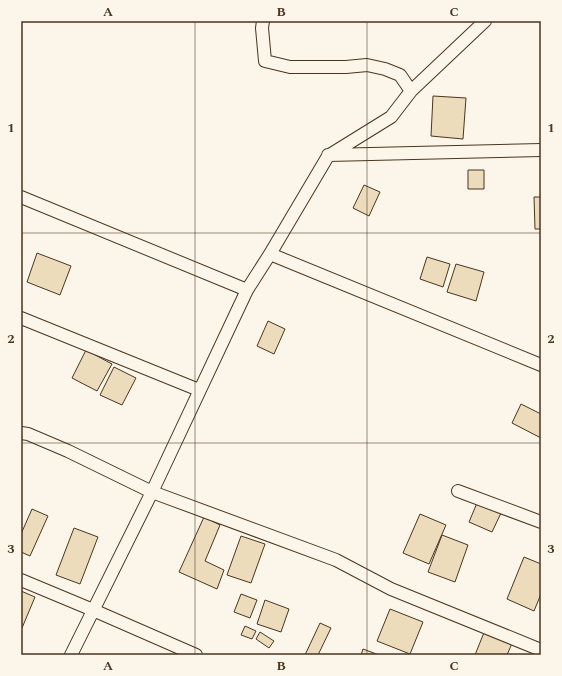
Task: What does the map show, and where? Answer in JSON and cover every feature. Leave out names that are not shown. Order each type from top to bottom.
[{"type":"street","points":[[263,21],[264,61],[290,67],[367,66],[385,69],[400,75],[411,91]]},
{"type":"street","points":[[71,655],[152,492],[247,290],[328,156],[390,117],[411,91],[485,21]]},
{"type":"street","points":[[328,156],[541,150]]},
{"type":"street","points":[[21,197],[247,290]]},
{"type":"street","points":[[270,254],[541,366]]},
{"type":"street","points":[[21,318],[199,390]]},
{"type":"street","points":[[21,433],[28,434],[68,451],[152,492],[336,560],[391,589],[541,650]]},
{"type":"street","points":[[458,492],[541,522]]},
{"type":"street","points":[[21,580],[196,655]]},
{"type":"building","points":[[433,96],[466,98],[463,139],[431,136]]},
{"type":"building","points":[[468,170],[484,170],[484,189],[468,189]]},
{"type":"building","points":[[364,185],[380,192],[369,216],[353,208]]},
{"type":"building","points":[[534,197],[541,197],[541,229],[535,229]]},
{"type":"building","points":[[37,253],[71,266],[60,295],[27,282]]},
{"type":"building","points":[[427,257],[450,264],[443,287],[420,279]]},
{"type":"building","points":[[456,264],[484,272],[476,301],[447,292]]},
{"type":"building","points":[[268,321],[285,329],[274,354],[257,346]]},
{"type":"building","points":[[86,350],[112,364],[97,391],[72,378]]},
{"type":"building","points":[[114,367],[136,378],[122,405],[100,395]]},
{"type":"building","points":[[521,404],[541,414],[541,438],[512,423]]},
{"type":"building","points":[[477,503],[501,513],[492,532],[469,522]]},
{"type":"building","points":[[32,509],[48,516],[30,556],[21,552],[21,534]]},
{"type":"building","points":[[420,514],[446,525],[429,564],[403,553]]},
{"type":"building","points":[[204,517],[220,525],[205,561],[224,570],[217,589],[179,572]]},
{"type":"building","points":[[74,528],[98,537],[80,584],[56,575]]},
{"type":"building","points":[[442,535],[468,545],[455,582],[428,572]]},
{"type":"building","points":[[241,536],[265,544],[251,583],[227,575]]},
{"type":"building","points":[[524,557],[541,564],[541,594],[534,611],[507,599]]},
{"type":"building","points":[[21,591],[35,597],[22,628],[21,628]]},
{"type":"building","points":[[241,594],[257,600],[250,618],[234,612]]},
{"type":"building","points":[[265,600],[289,609],[281,632],[257,624]]},
{"type":"building","points":[[390,609],[423,622],[410,654],[377,641]]},
{"type":"building","points":[[320,623],[331,628],[318,655],[305,655]]},
{"type":"building","points":[[245,626],[256,631],[252,639],[241,635]]},
{"type":"building","points":[[485,630],[513,641],[507,655],[475,655]]},
{"type":"building","points":[[260,632],[274,641],[269,648],[256,639]]},
{"type":"building","points":[[363,649],[379,655],[361,655]]}]
